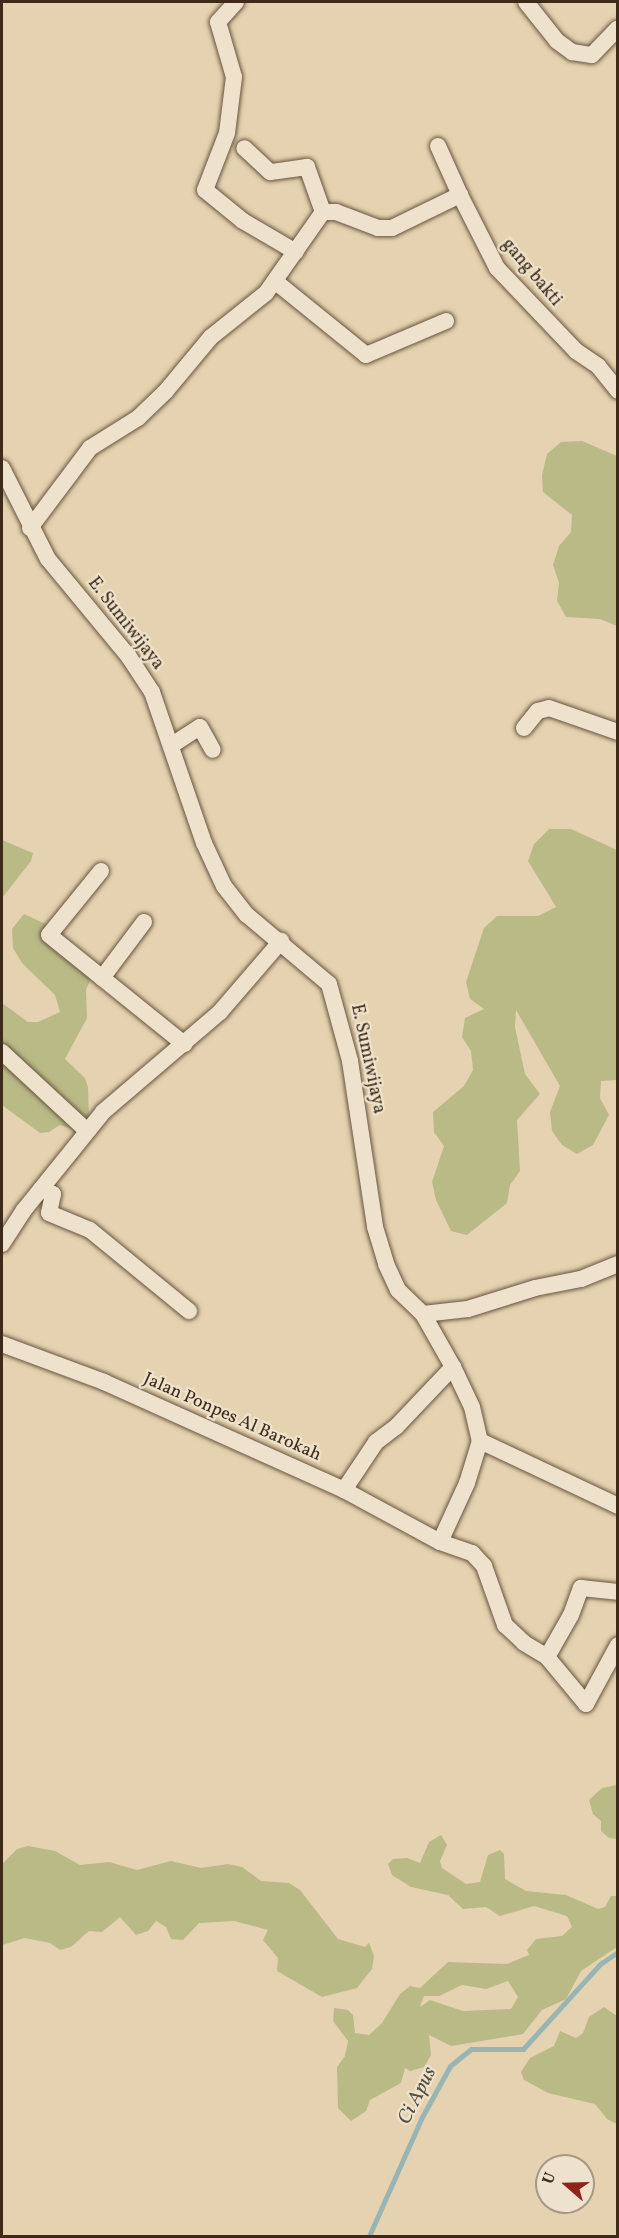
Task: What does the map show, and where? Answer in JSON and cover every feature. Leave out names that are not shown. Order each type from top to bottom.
[{"type":"street","points":[[236,2],[218,22],[234,77],[227,133],[205,190],[243,221],[296,252]]},
{"type":"street","points":[[534,5],[557,41],[572,52],[592,55],[618,28]]},
{"type":"street","name":"gang bakti","points":[[438,146],[497,268],[576,351],[598,366],[618,391]]},
{"type":"street","points":[[244,148],[270,172],[307,167],[323,212]]},
{"type":"street","points":[[323,212],[336,212],[378,228],[392,228],[460,195]]},
{"type":"street","points":[[30,528],[90,448],[138,418],[166,392],[211,337],[257,302],[276,282],[323,212]]},
{"type":"street","points":[[276,282],[366,355],[446,321]]},
{"type":"street","name":"E. Sumiwijaya","points":[[2,468],[30,528],[48,559],[129,657],[152,692],[204,843],[224,886],[247,915],[321,976],[333,993],[350,1061],[375,1227],[398,1290],[423,1314],[453,1367],[472,1407],[480,1441]]},
{"type":"street","points":[[524,728],[538,711],[549,708],[618,732]]},
{"type":"street","points":[[172,745],[200,727],[213,750]]},
{"type":"street","points":[[101,871],[49,935],[183,1044]]},
{"type":"street","points":[[102,978],[144,922]]},
{"type":"street","points":[[2,1244],[40,1189],[103,1112],[220,1012],[280,941]]},
{"type":"street","points":[[2,1052],[87,1131]]},
{"type":"street","points":[[40,1189],[53,1194],[49,1213],[90,1230],[189,1311]]},
{"type":"street","points":[[423,1314],[468,1309],[535,1288],[581,1279],[618,1263]]},
{"type":"street","name":"Jalan Ponpes Al Barokah","points":[[2,1344],[104,1382],[344,1490],[440,1542],[481,1560],[505,1625],[524,1643],[547,1657],[586,1704],[618,1646]]},
{"type":"street","points":[[344,1490],[376,1442],[396,1427],[453,1367]]},
{"type":"street","points":[[440,1542],[467,1483],[480,1441],[618,1506]]},
{"type":"street","points":[[547,1657],[571,1615],[581,1588],[618,1592]]},
{"type":"green space","points":[[582,441],[617,456],[617,626],[600,619],[566,617],[557,601],[559,583],[553,565],[559,546],[571,532],[572,515],[543,492],[542,475],[547,454],[561,442]]},
{"type":"green space","points":[[549,829],[571,829],[617,850],[617,1080],[601,1081],[600,1098],[609,1115],[593,1145],[577,1154],[562,1145],[552,1131],[550,1112],[560,1086],[516,1010],[515,1027],[525,1074],[540,1094],[517,1120],[520,1171],[510,1185],[507,1203],[467,1235],[451,1231],[436,1200],[432,1182],[444,1146],[434,1132],[433,1112],[464,1086],[473,1070],[471,1051],[462,1037],[465,1018],[484,1009],[470,999],[466,982],[484,928],[497,916],[538,916],[556,907],[528,861],[534,844]]},
{"type":"green space","points":[[2,840],[33,853],[31,861],[2,898]]},
{"type":"green space","points":[[24,914],[50,926],[92,976],[86,990],[87,1018],[65,1059],[85,1078],[88,1087],[89,1117],[78,1131],[60,1125],[49,1132],[40,1133],[2,1105],[2,1003],[28,1022],[38,1022],[60,1012],[55,995],[22,963],[13,948],[12,929]]},
{"type":"green space","points":[[617,1785],[617,1839],[609,1838],[601,1831],[601,1821],[593,1814],[589,1800],[602,1788]]},
{"type":"green space","points":[[441,1835],[447,1845],[440,1861],[442,1868],[466,1884],[480,1882],[488,1855],[500,1850],[504,1854],[505,1879],[526,1891],[566,1895],[598,1909],[605,1907],[611,1896],[617,1896],[617,1947],[581,1971],[566,1999],[542,2010],[523,2034],[451,2046],[429,2035],[431,2055],[424,2067],[410,2071],[405,2068],[401,2083],[370,2100],[366,2111],[351,2121],[338,2108],[337,2067],[345,2056],[348,2041],[333,2021],[334,2008],[348,2010],[353,2015],[355,2033],[369,2035],[382,2023],[400,1994],[410,1986],[420,1988],[448,1962],[507,1964],[529,1955],[527,1950],[536,1939],[562,1936],[572,1927],[567,1916],[534,1906],[500,1916],[486,1907],[463,1909],[448,1895],[411,1887],[392,1875],[388,1864],[393,1859],[407,1858],[420,1863],[429,1842]],"holes":[[[508,1981],[518,1997],[511,2009],[463,2011],[430,2000],[420,2007],[424,1996],[439,1996],[462,1985],[486,1989]]]},
{"type":"green space","points":[[28,1846],[55,1851],[80,1865],[109,1862],[137,1870],[171,1861],[201,1868],[228,1864],[242,1867],[261,1881],[289,1883],[300,1890],[338,1939],[365,1947],[369,1943],[374,1956],[372,1969],[357,1988],[322,1997],[277,1971],[278,1958],[263,1940],[268,1930],[234,1921],[199,1923],[183,1940],[171,1939],[166,1927],[156,1921],[148,1931],[136,1935],[120,1917],[102,1932],[89,1931],[71,1947],[60,1950],[50,1943],[25,1938],[2,1945],[2,1864],[17,1849]]},
{"type":"green space","points":[[604,2007],[617,2016],[617,2124],[607,2119],[595,2104],[548,2093],[524,2080],[521,2072],[530,2058],[554,2046],[560,2031],[576,2038],[583,2033],[589,2017]]},
{"type":"waterway","name":"Ci Apus","points":[[369,2236],[422,2117],[450,2066],[471,2049],[523,2049],[600,1964],[618,1952]]}]
